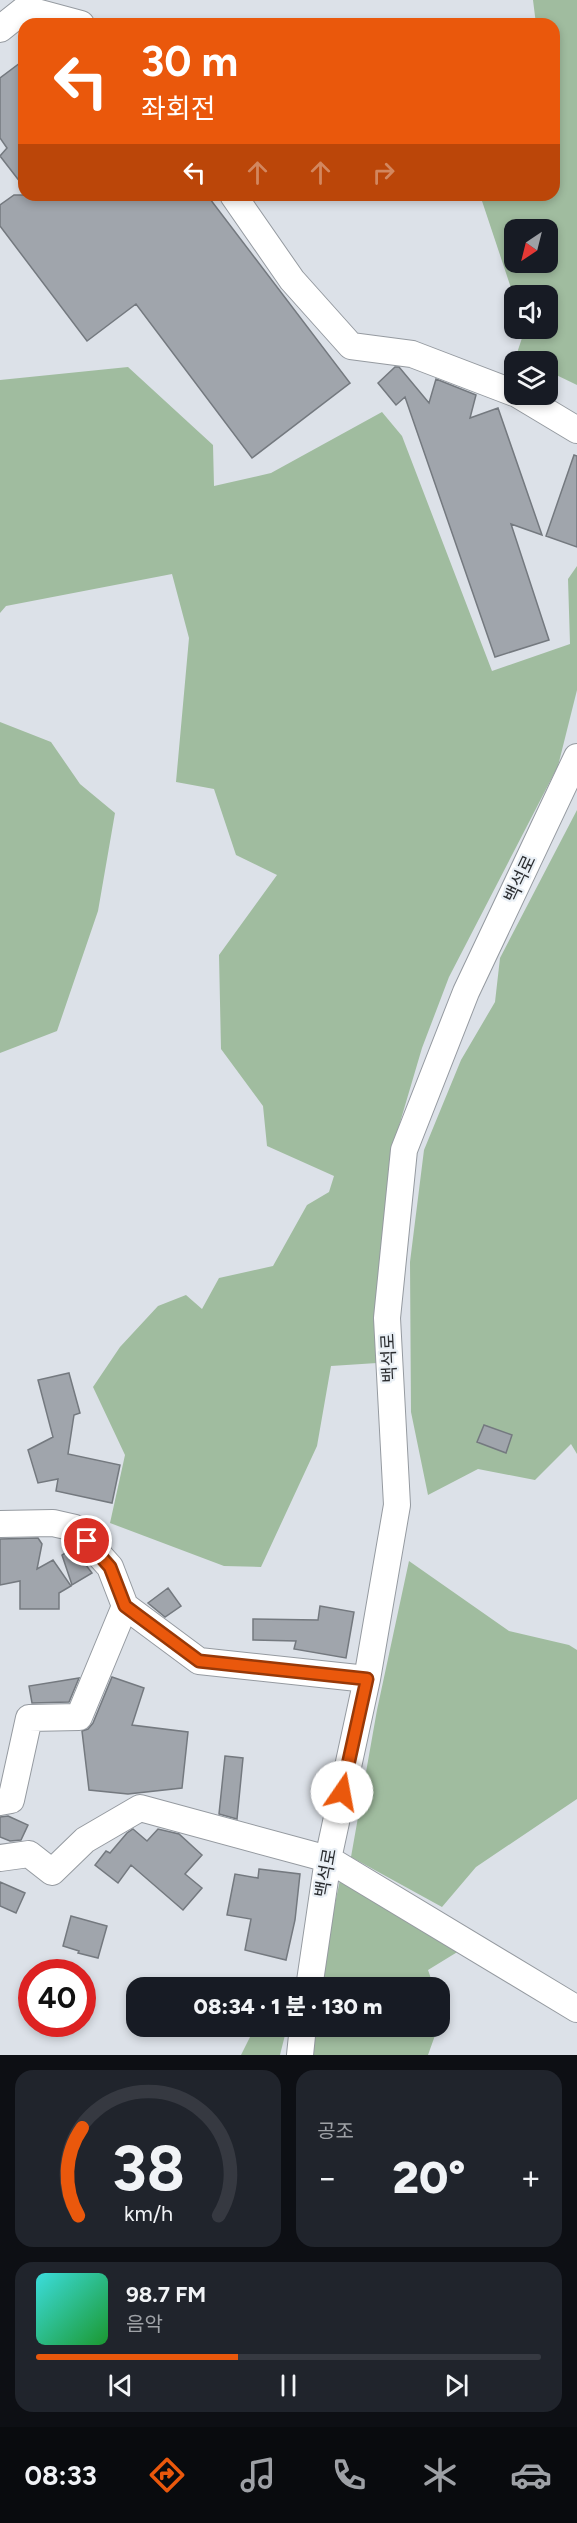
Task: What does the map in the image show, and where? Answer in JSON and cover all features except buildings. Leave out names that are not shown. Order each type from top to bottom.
[{"type":"street","points":[[0,29],[25,9],[59,18]]},
{"type":"street","points":[[237,201],[292,280],[351,346],[412,354],[504,389]]},
{"type":"street","points":[[535,405],[577,430]]},
{"type":"street","name":"백석로","points":[[311,1977],[328,1859],[367,1679],[397,1505],[387,1318],[404,1150],[466,992],[577,757]]},
{"type":"street","points":[[0,1524],[53,1523],[75,1528],[110,1567],[125,1606],[199,1661],[367,1679]]},
{"type":"street","points":[[0,1802],[11,1800],[29,1718],[79,1717],[125,1606]]},
{"type":"street","points":[[0,1858],[29,1854],[52,1872],[85,1840],[140,1808],[328,1859],[577,2009]]},
{"type":"street","points":[[300,2055],[302,2037]]},
{"type":"green space","points":[[533,0],[577,0],[577,385],[558,376],[558,351],[518,351],[522,339],[558,339],[558,285],[510,285],[506,273],[558,273],[558,219],[504,219],[504,267],[482,201],[560,201],[560,18],[535,18]]},
{"type":"green space","points":[[128,367],[213,445],[214,486],[271,473],[382,412],[402,436],[492,671],[570,644],[568,579],[577,566],[577,690],[558,766],[449,977],[422,1048],[391,1153],[377,1363],[331,1366],[317,1446],[261,1567],[224,1566],[110,1523],[125,1455],[93,1387],[120,1347],[158,1306],[186,1295],[202,1309],[219,1278],[273,1266],[307,1205],[329,1192],[334,1176],[267,1146],[263,1106],[221,1049],[219,955],[277,875],[236,855],[214,789],[176,782],[189,638],[172,574],[6,606],[0,613],[0,380]]},
{"type":"green space","points":[[0,722],[51,742],[80,784],[115,813],[98,911],[57,1031],[0,1053]]},
{"type":"green space","points":[[577,810],[577,1454],[571,1444],[535,1480],[478,1469],[428,1495],[411,1412],[410,1262],[424,1150],[461,1060],[495,1002],[500,958]]},
{"type":"green space","points":[[409,1561],[509,1631],[569,1645],[577,1650],[577,1799],[476,1867],[442,1907],[351,1857],[377,1710]]},
{"type":"green space","points":[[340,1880],[459,1951],[428,1970],[430,1977],[319,1977]]},
{"type":"green space","points":[[250,2037],[284,2037],[280,2055],[241,2055]]},
{"type":"green space","points":[[313,2037],[434,2037],[428,2055],[312,2055]]},
{"type":"route","points":[[87,1541],[110,1567],[125,1606],[199,1661],[367,1679],[342,1792]]}]
